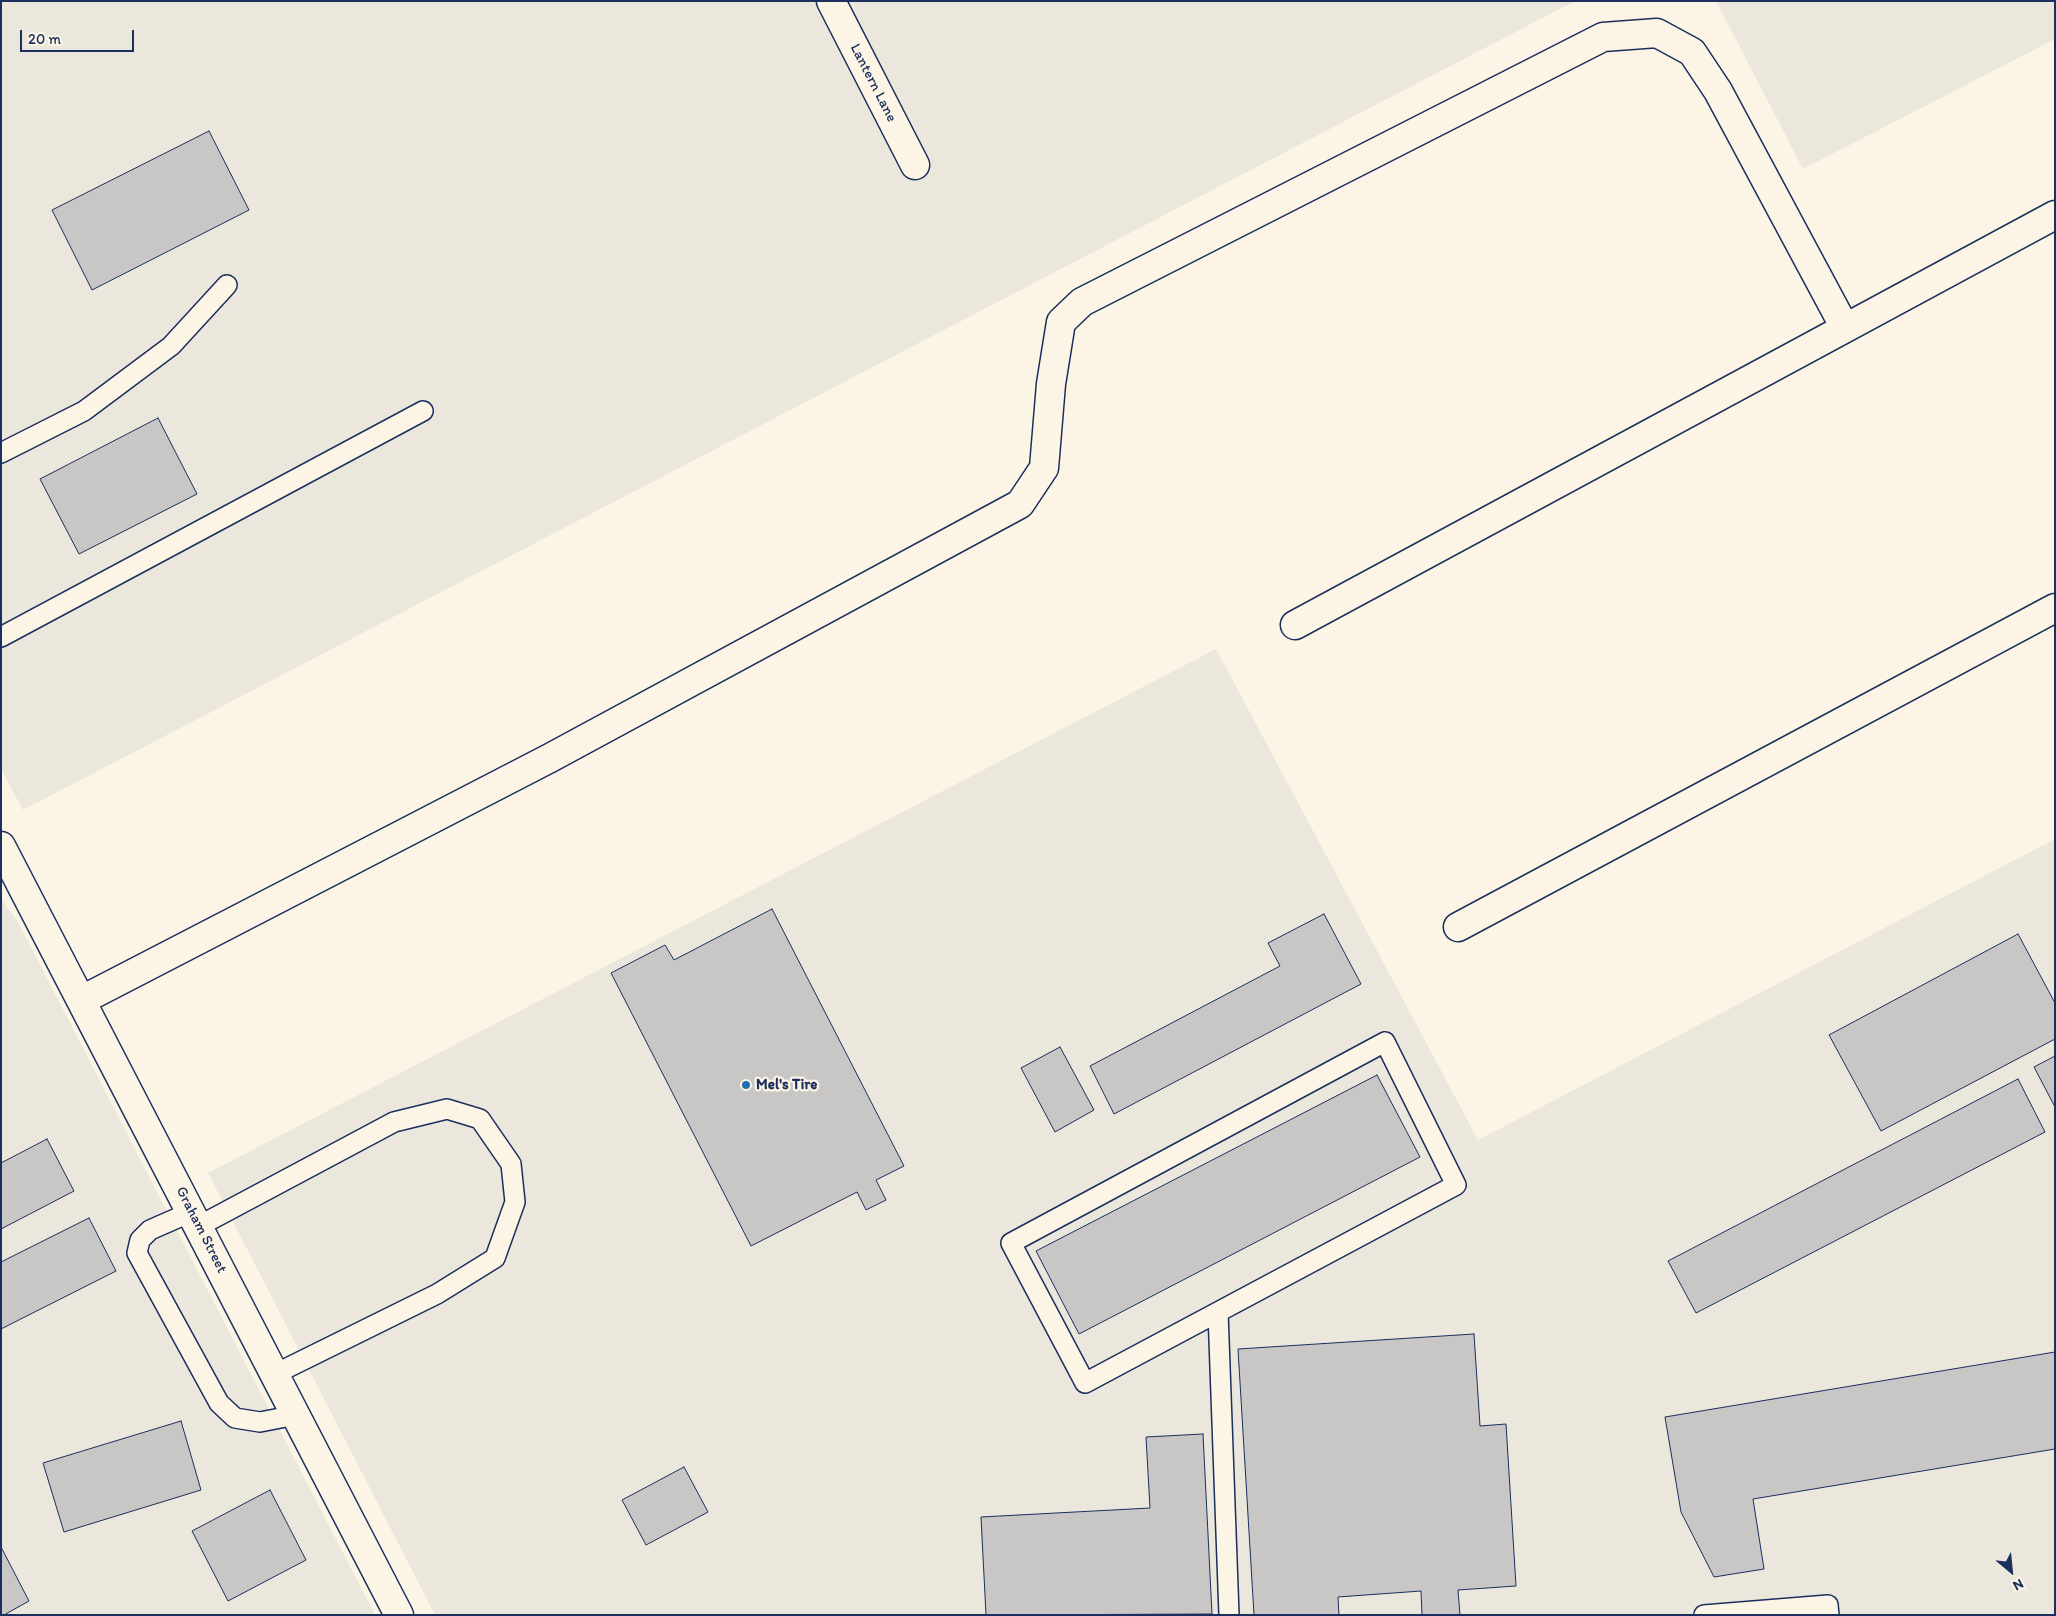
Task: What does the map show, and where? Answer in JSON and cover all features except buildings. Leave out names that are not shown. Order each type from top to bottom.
[{"type":"street","name":"Lantern Lane","points":[[831,1],[915,165]]},
{"type":"street","points":[[82,1000],[550,758],[1020,504],[1044,468],[1051,384],[1061,322],[1082,302],[1603,37],[1657,33],[1692,52],[1718,91],[1845,328]]},
{"type":"street","points":[[1295,626],[2055,215]]},
{"type":"street","points":[[1458,927],[2055,608]]},
{"type":"street","name":"Graham Street","points":[[1,846],[399,1615]]},
{"type":"lane","points":[[1,453],[84,411],[171,346],[227,286]]},
{"type":"lane","points":[[1,637],[423,411]]},
{"type":"lane","points":[[1385,1042],[1456,1185],[1218,1312],[1085,1383],[1011,1243],[1385,1042]]},
{"type":"lane","points":[[275,1374],[437,1294],[495,1258],[515,1202],[511,1164],[480,1119],[447,1109],[394,1122],[195,1219],[150,1230],[140,1240],[138,1253],[219,1403],[235,1418],[260,1422],[296,1415]]},
{"type":"lane","points":[[1218,1312],[1229,1615]]},
{"type":"lane","points":[[1704,1615],[1828,1605],[1829,1615]]},
{"type":"shaded area","points":[[1,1],[1575,1],[23,810],[1,769]]},
{"type":"shaded area","points":[[1716,1],[2055,1],[2055,39],[1803,169]]},
{"type":"shaded area","points":[[1216,649],[1478,1140],[2055,839],[2055,1615],[435,1615],[208,1173]]},
{"type":"shaded area","points":[[1,899],[18,922],[375,1615],[1,1615]]},
{"type":"place","name":"Mel's Tire","points":[[746,1085]]}]
